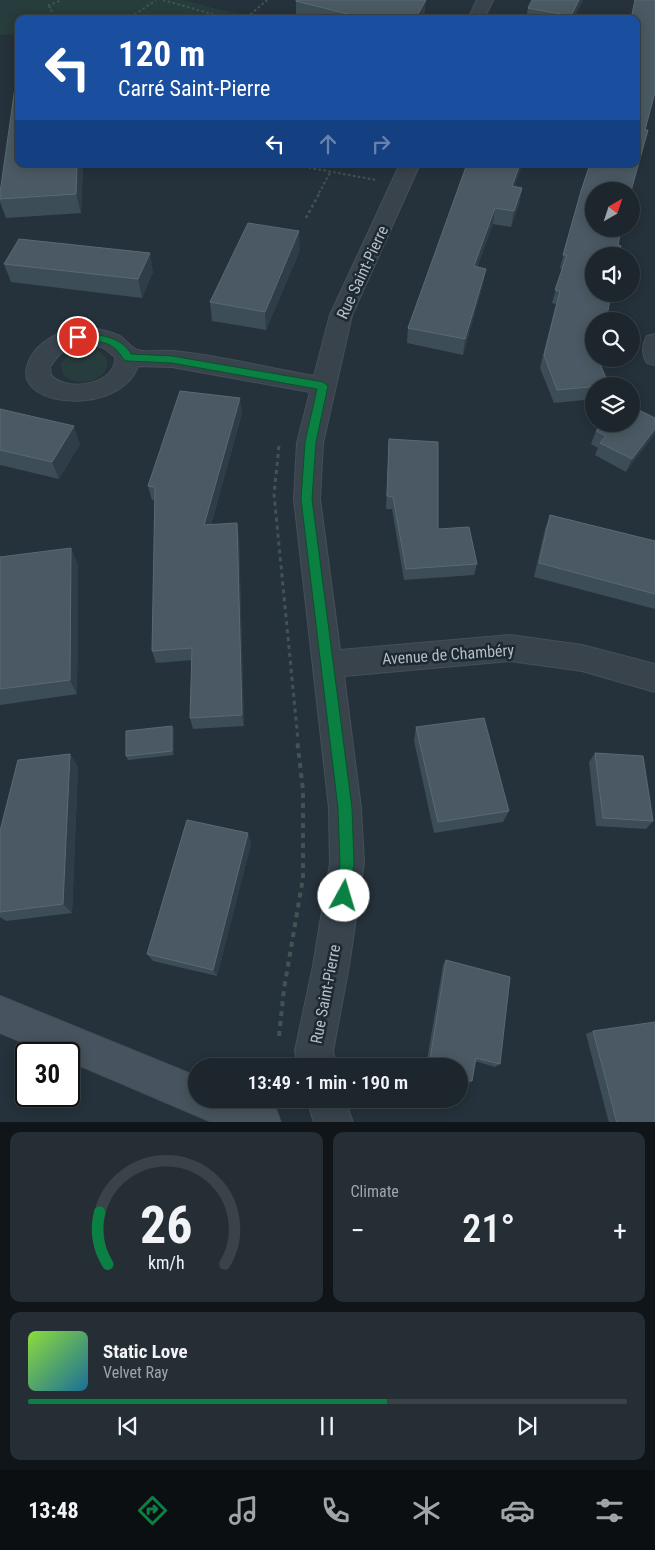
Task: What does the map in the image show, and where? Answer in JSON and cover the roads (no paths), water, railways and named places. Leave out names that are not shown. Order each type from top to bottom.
[{"type":"street","points":[[478,15],[485,0]]},
{"type":"street","name":"Rue Saint-Pierre","points":[[315,1058],[314,1052],[331,966],[347,863],[345,808],[307,499],[310,442],[340,314],[409,167]]},
{"type":"street","points":[[655,342],[655,357]]},
{"type":"street","points":[[128,358],[172,359],[323,386]]},
{"type":"street","name":"Avenue de Chambéry","points":[[327,664],[510,648],[582,658],[655,678]]},
{"type":"street","points":[[0,1014],[188,1092]]},
{"type":"street","points":[[227,1108],[262,1122]]},
{"type":"street","points":[[329,1108],[334,1122]]}]
